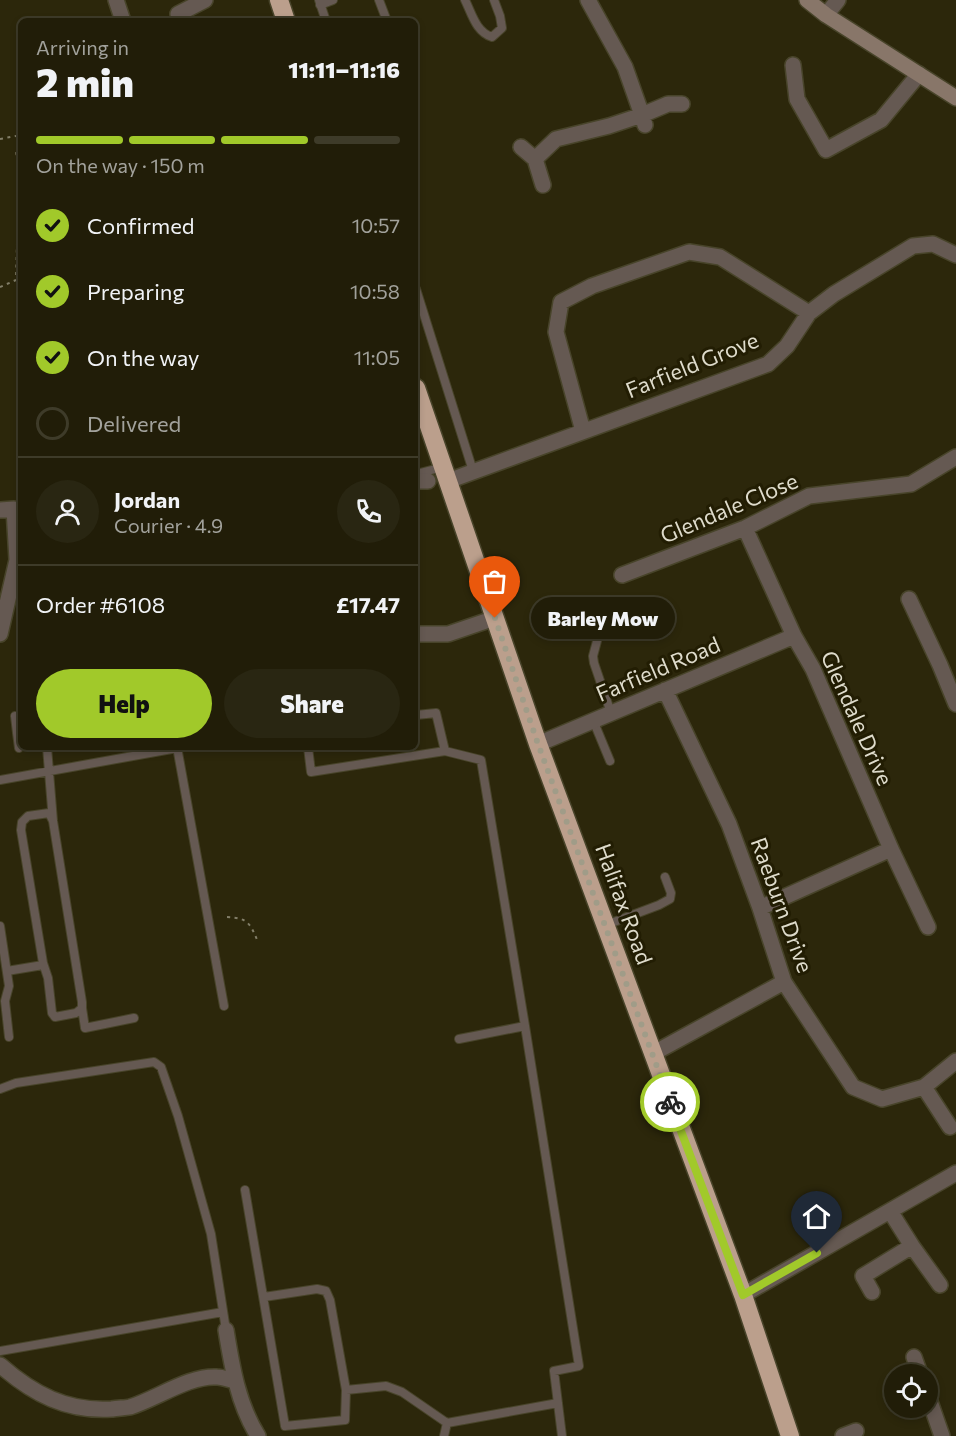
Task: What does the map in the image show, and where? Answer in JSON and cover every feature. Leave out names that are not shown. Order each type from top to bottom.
[{"type":"highway","points":[[279,0],[285,18]]},
{"type":"highway","name":"Halifax Road","points":[[418,394],[538,744],[743,1295],[790,1436]]},
{"type":"street","points":[[116,0],[122,18]]},
{"type":"street","points":[[178,14],[205,0]]},
{"type":"street","points":[[588,0],[625,67],[643,120]]},
{"type":"street","points":[[807,0],[826,15],[956,98]]},
{"type":"street","points":[[826,15],[838,0]]},
{"type":"street","points":[[793,65],[797,99],[826,150],[881,120],[919,74]]},
{"type":"street","points":[[535,159],[556,138],[643,120],[668,104],[682,104]]},
{"type":"street","points":[[520,147],[535,159],[543,185]]},
{"type":"street","name":"Farfield Grove","points":[[445,474],[473,471],[768,364],[787,346],[809,314],[834,294],[914,246],[933,244],[956,255]]},
{"type":"street","points":[[583,431],[556,332],[561,302],[592,286],[689,252],[720,257],[809,314]]},
{"type":"street","name":"Glendale Close","points":[[622,575],[745,528],[809,496],[911,484],[956,456]]},
{"type":"street","points":[[0,510],[14,509],[17,560],[0,634]]},
{"type":"street","name":"Glendale Drive","points":[[745,528],[795,636],[813,669],[891,849],[928,927]]},
{"type":"street","points":[[909,599],[956,704]]},
{"type":"street","points":[[418,634],[448,634],[495,618]]},
{"type":"street","name":"Farfield Road","points":[[538,744],[795,636]]},
{"type":"street","name":"Raeburn Drive","points":[[665,690],[729,824],[784,982],[853,1087],[882,1099],[924,1087],[956,1061]]},
{"type":"street","points":[[760,908],[891,849]]},
{"type":"street","points":[[652,1054],[784,982]]},
{"type":"street","points":[[924,1087],[950,1127]]},
{"type":"street","points":[[743,1295],[956,1173]]},
{"type":"street","points":[[890,1210],[940,1285]]},
{"type":"street","points":[[872,1292],[863,1276],[912,1246]]},
{"type":"street","points":[[226,1330],[235,1381],[249,1422],[258,1436]]},
{"type":"street","points":[[914,1357],[916,1364]]},
{"type":"street","points":[[0,1365],[22,1384],[46,1397],[69,1406],[99,1410],[129,1407],[188,1382],[216,1376],[235,1381]]},
{"type":"street","points":[[936,1418],[942,1436]]},
{"type":"lane","points":[[325,18],[320,3],[333,0]]},
{"type":"lane","points":[[379,0],[386,18]]},
{"type":"lane","points":[[465,0],[476,24],[482,32],[492,37],[502,28],[494,0]]},
{"type":"lane","points":[[418,295],[473,471]]},
{"type":"lane","points":[[420,479],[445,474]]},
{"type":"lane","points":[[597,641],[593,656],[594,663],[612,713]]},
{"type":"lane","points":[[418,716],[436,713],[445,751]]},
{"type":"lane","points":[[15,716],[18,729]]},
{"type":"lane","points":[[594,720],[610,760]]},
{"type":"lane","points":[[47,750],[53,820],[85,1028],[134,1018]]},
{"type":"lane","points":[[0,780],[161,750]]},
{"type":"lane","points":[[178,750],[224,1006]]},
{"type":"lane","points":[[308,750],[311,772],[445,751],[481,760],[579,1366],[554,1371],[562,1436]]},
{"type":"lane","points":[[53,820],[49,813],[28,816],[22,822],[21,830],[43,965],[48,978],[52,1013],[56,1017],[76,1013],[82,1008]]},
{"type":"lane","points":[[606,925],[670,899],[671,893],[665,877]]},
{"type":"lane","points":[[0,926],[9,987],[5,1001],[9,1037]]},
{"type":"lane","points":[[7,971],[43,965]]},
{"type":"lane","points":[[459,1039],[525,1026]]},
{"type":"lane","points":[[0,1089],[16,1083],[154,1062],[161,1067],[178,1116],[211,1233],[226,1330]]},
{"type":"lane","points":[[245,1190],[285,1426],[345,1420],[346,1390],[330,1300],[326,1291],[316,1289],[264,1297]]},
{"type":"lane","points":[[0,1351],[223,1312]]},
{"type":"lane","points":[[346,1390],[386,1386],[402,1392],[447,1423],[558,1402]]},
{"type":"lane","points":[[444,1436],[447,1423]]},
{"type":"path","points":[[0,139],[18,136]]},
{"type":"path","points":[[0,287],[16,280],[18,226]]},
{"type":"path","points":[[227,917],[240,917],[249,922],[258,942]]},
{"type":"way so far","points":[[495,618],[538,744],[670,1102]]},
{"type":"place","name":"Barley Mow","points":[[495,618]]},
{"type":"route","points":[[670,1102],[743,1295],[817,1253]]}]
